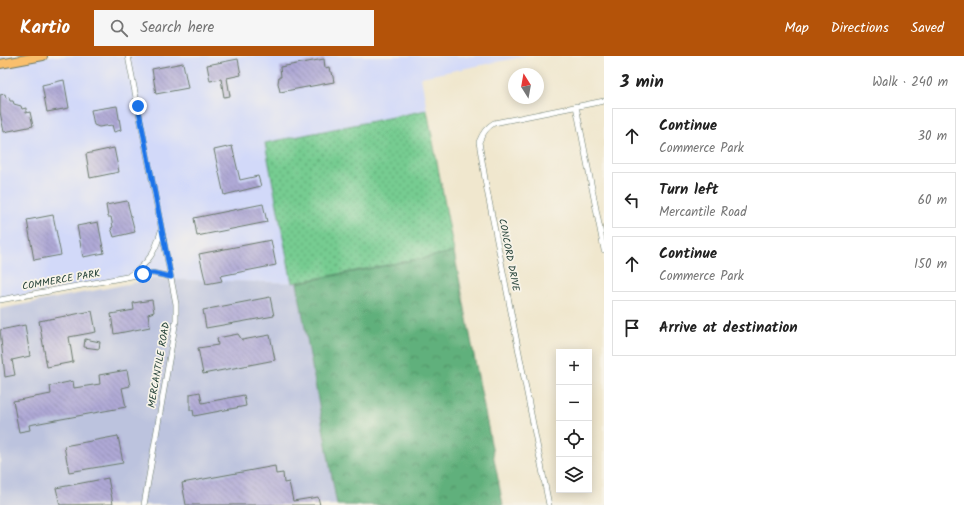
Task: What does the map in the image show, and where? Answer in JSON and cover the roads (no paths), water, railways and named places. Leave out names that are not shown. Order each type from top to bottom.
[{"type":"main road","points":[[0,64],[43,56]]},
{"type":"street","name":"COMMERCE PARK","points":[[126,277],[138,271],[152,257],[162,228],[128,56]]},
{"type":"street","name":"CONCORD DRIVE","points":[[549,505],[486,185],[479,142],[485,131],[494,123],[604,101]]},
{"type":"street","points":[[576,106],[604,250]]},
{"type":"street","name":"MERCANTILE ROAD","points":[[144,505],[176,320],[176,304],[162,228]]},
{"type":"street","name":"COMMERCE PARK","points":[[0,300],[153,273],[171,277]]}]
